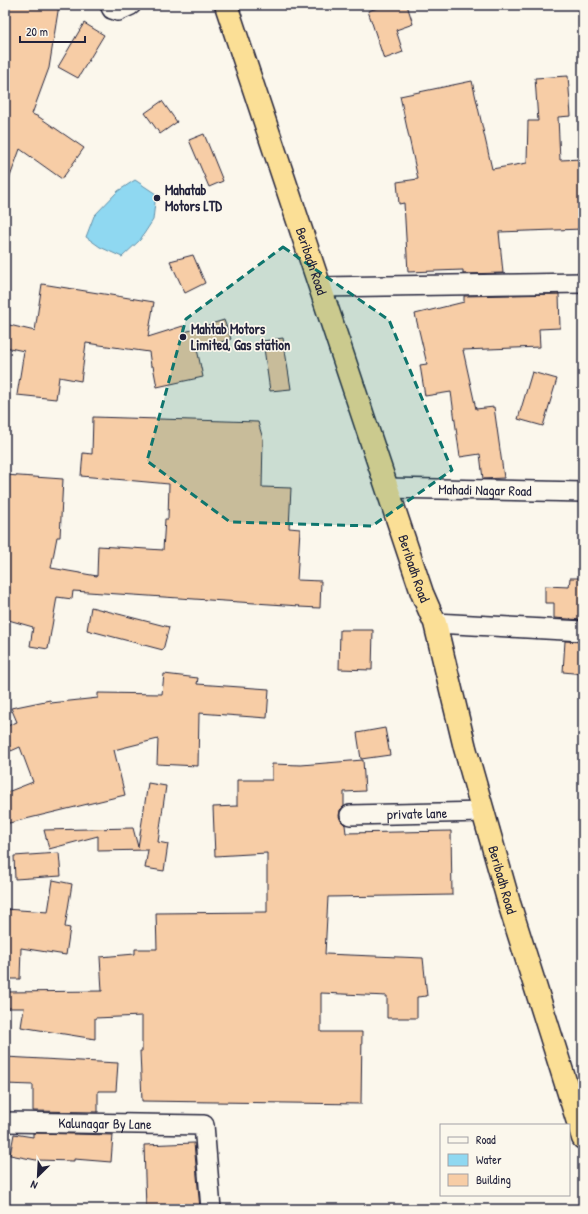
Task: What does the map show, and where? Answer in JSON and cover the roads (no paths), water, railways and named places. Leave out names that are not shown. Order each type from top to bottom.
[{"type":"highway","name":"Beribadh Road","points":[[226,5],[422,593],[435,623],[465,748],[509,903],[583,1138]]},
{"type":"street","points":[[110,5],[112,9],[118,11],[132,5]]},
{"type":"street","points":[[321,287],[583,284]]},
{"type":"street","name":"Mahadi Nagar Road","points":[[387,488],[583,492]]},
{"type":"street","points":[[435,623],[583,631]]},
{"type":"street","name":"private lane","points":[[350,815],[484,812]]},
{"type":"street","name":"Kalunagar By Lane","points":[[5,1122],[204,1125],[211,1209]]},
{"type":"water","points":[[135,180],[156,194],[153,220],[140,240],[122,257],[100,247],[86,237],[94,216],[118,191]]},
{"type":"place","name":"Mahatab Motors LTD","points":[[157,198]]},
{"type":"place","name":"Mahtab Motors Limited, Gas station","points":[[183,337]]}]
